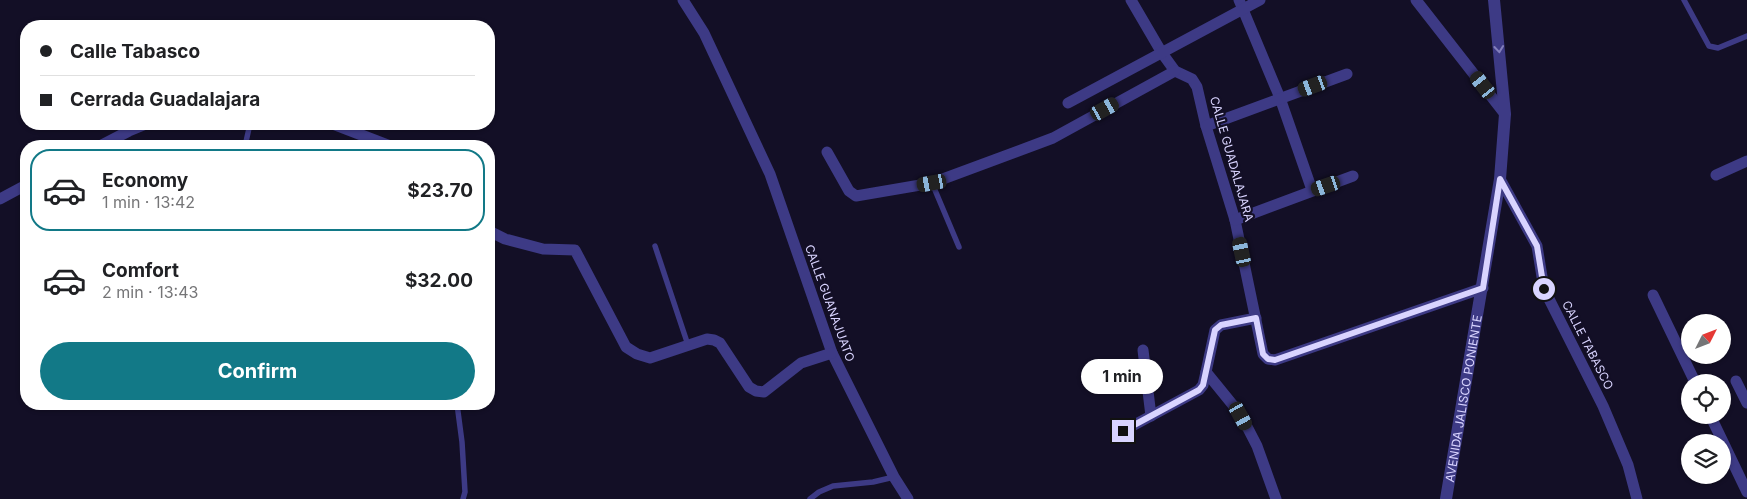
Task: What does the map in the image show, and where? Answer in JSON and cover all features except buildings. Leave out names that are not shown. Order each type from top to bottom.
[{"type":"street","name":"CALLE GUANAJUATO","points":[[683,0],[708,42],[770,174],[832,353],[894,477],[908,499]]},
{"type":"street","name":"CALLE GUADALAJARA","points":[[1131,0],[1162,53],[1175,71],[1192,79],[1197,87],[1206,126],[1235,220],[1263,354],[1268,359],[1275,360],[1483,288]]},
{"type":"street","points":[[1068,104],[1162,53],[1241,4],[1260,0]]},
{"type":"street","points":[[1416,0],[1505,114]]},
{"type":"street","name":"AVENIDA JALISCO PONIENTE","points":[[1446,499],[1500,179],[1505,114],[1494,0]]},
{"type":"street","points":[[1241,4],[1280,98],[1312,190]]},
{"type":"street","points":[[827,152],[849,191],[856,196],[932,183],[1053,138],[1175,71]]},
{"type":"street","points":[[1206,126],[1347,74]]},
{"type":"street","points":[[109,140],[123,130]]},
{"type":"street","points":[[349,130],[374,140]]},
{"type":"street","points":[[1716,175],[1747,161]]},
{"type":"street","points":[[1235,220],[1353,176]]},
{"type":"street","name":"CALLE TABASCO","points":[[1500,179],[1537,246],[1544,289],[1602,406],[1628,465],[1637,499]]},
{"type":"street","points":[[0,200],[20,189]]},
{"type":"street","points":[[495,234],[505,239],[543,249],[572,249],[577,252],[626,347],[637,354],[650,358],[707,338],[720,343],[749,387],[756,391],[764,392],[801,363],[832,353]]},
{"type":"street","points":[[1653,295],[1691,374]]},
{"type":"street","points":[[1123,431],[1199,390],[1203,385],[1215,330],[1221,325],[1256,318]]},
{"type":"street","points":[[1143,350],[1151,416]]},
{"type":"street","points":[[1206,372],[1241,416],[1253,438],[1276,499]]},
{"type":"street","points":[[1736,381],[1747,402]]},
{"type":"street","points":[[1714,424],[1747,492]]},
{"type":"lane","points":[[1684,0],[1709,46],[1718,48],[1747,36]]},
{"type":"lane","points":[[932,183],[959,247]]},
{"type":"lane","points":[[655,246],[688,345]]},
{"type":"lane","points":[[458,410],[465,492],[463,499]]},
{"type":"lane","points":[[810,499],[819,492],[833,486],[873,482],[894,477]]},
{"type":"route","points":[[1123,431],[1199,390],[1203,385],[1215,330],[1221,325],[1256,318],[1263,354],[1268,359],[1275,360],[1483,288],[1500,179],[1537,246],[1544,289]]}]
